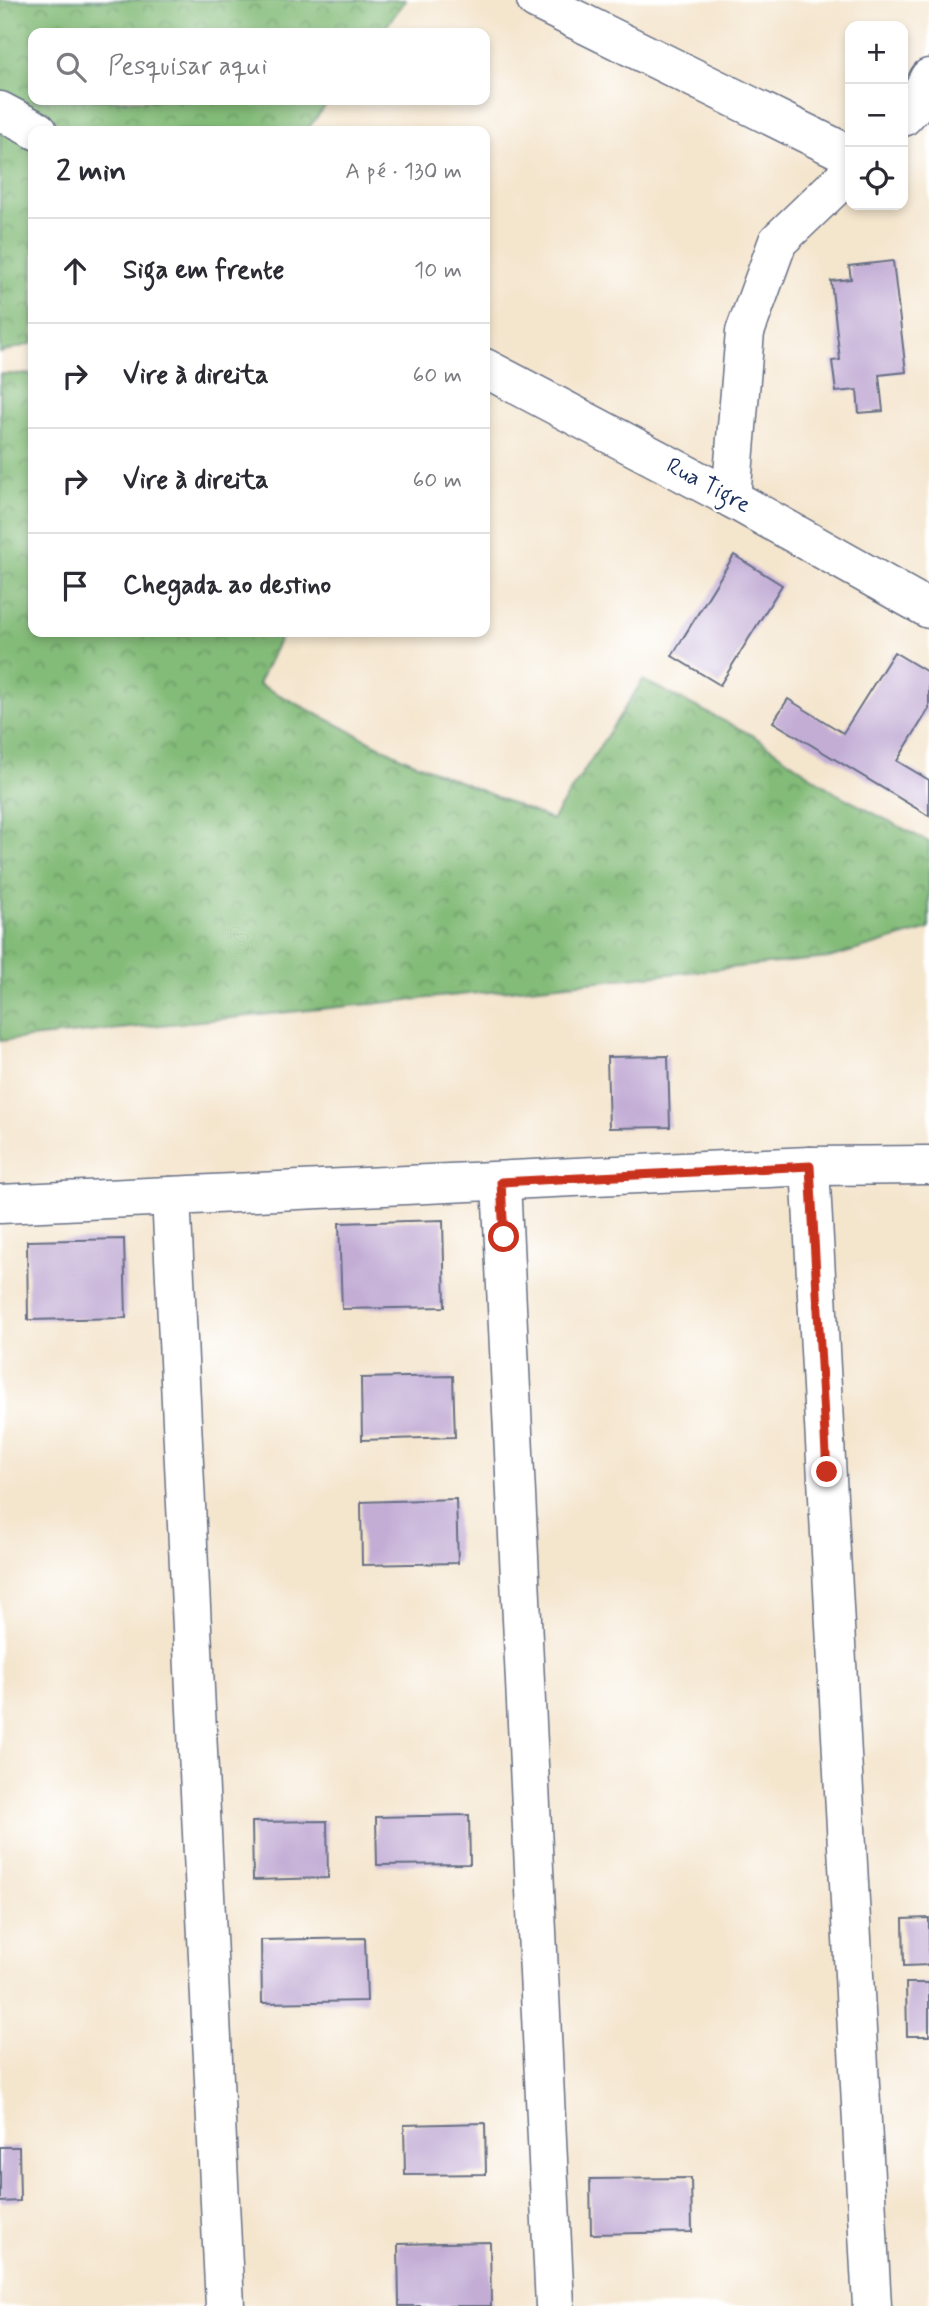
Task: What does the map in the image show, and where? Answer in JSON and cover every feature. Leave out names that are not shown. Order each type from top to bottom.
[{"type":"street","points":[[536,0],[845,153]]},
{"type":"street","points":[[908,112],[917,102],[929,78]]},
{"type":"street","points":[[0,111],[28,126]]},
{"type":"street","points":[[732,498],[745,332],[778,241],[845,178]]},
{"type":"street","name":"Rua Tigre","points":[[490,371],[732,498],[929,609]]},
{"type":"street","points":[[0,1204],[810,1166],[929,1164]]},
{"type":"street","points":[[810,1166],[872,2306]]},
{"type":"street","points":[[501,1182],[555,2306]]},
{"type":"street","points":[[171,1196],[225,2306]]},
{"type":"green space","points":[[0,0],[406,0],[385,28],[28,28],[28,105],[326,105],[310,126],[28,126],[28,345],[0,353]]},
{"type":"green space","points":[[0,374],[28,374],[28,637],[281,637],[258,684],[403,758],[552,820],[643,680],[754,736],[837,794],[929,842],[929,929],[829,958],[0,1041]]},
{"type":"building","points":[[893,261],[906,372],[879,375],[883,411],[859,413],[857,390],[836,392],[832,361],[840,360],[831,281],[851,279],[849,266]]},
{"type":"building","points":[[734,555],[782,585],[720,685],[672,656]]},
{"type":"building","points":[[894,652],[929,673],[929,709],[897,761],[929,780],[929,816],[773,722],[788,699],[843,733]]},
{"type":"building","points":[[668,1056],[670,1127],[609,1128],[607,1057]]},
{"type":"building","points":[[443,1220],[445,1307],[342,1309],[339,1223]]},
{"type":"building","points":[[124,1239],[126,1318],[28,1320],[27,1241]]},
{"type":"building","points":[[453,1376],[455,1437],[362,1440],[361,1378]]},
{"type":"building","points":[[456,1499],[458,1563],[362,1565],[361,1502]]},
{"type":"building","points":[[469,1815],[470,1864],[377,1865],[376,1817]]},
{"type":"building","points":[[327,1821],[328,1878],[253,1880],[252,1822]]},
{"type":"building","points":[[929,1918],[929,1965],[904,1966],[903,1919]]},
{"type":"building","points":[[365,1938],[367,2001],[262,2003],[261,1940]]},
{"type":"building","points":[[906,1983],[929,1983],[929,2036],[907,2036]]},
{"type":"building","points":[[485,2123],[486,2174],[405,2175],[404,2125]]},
{"type":"building","points":[[0,2147],[19,2147],[20,2201],[0,2202]]},
{"type":"building","points":[[691,2178],[692,2232],[591,2234],[590,2179]]},
{"type":"building","points":[[490,2242],[491,2306],[399,2306],[398,2244]]},
{"type":"route","points":[[504,1237],[501,1182],[810,1166],[827,1472]]}]
